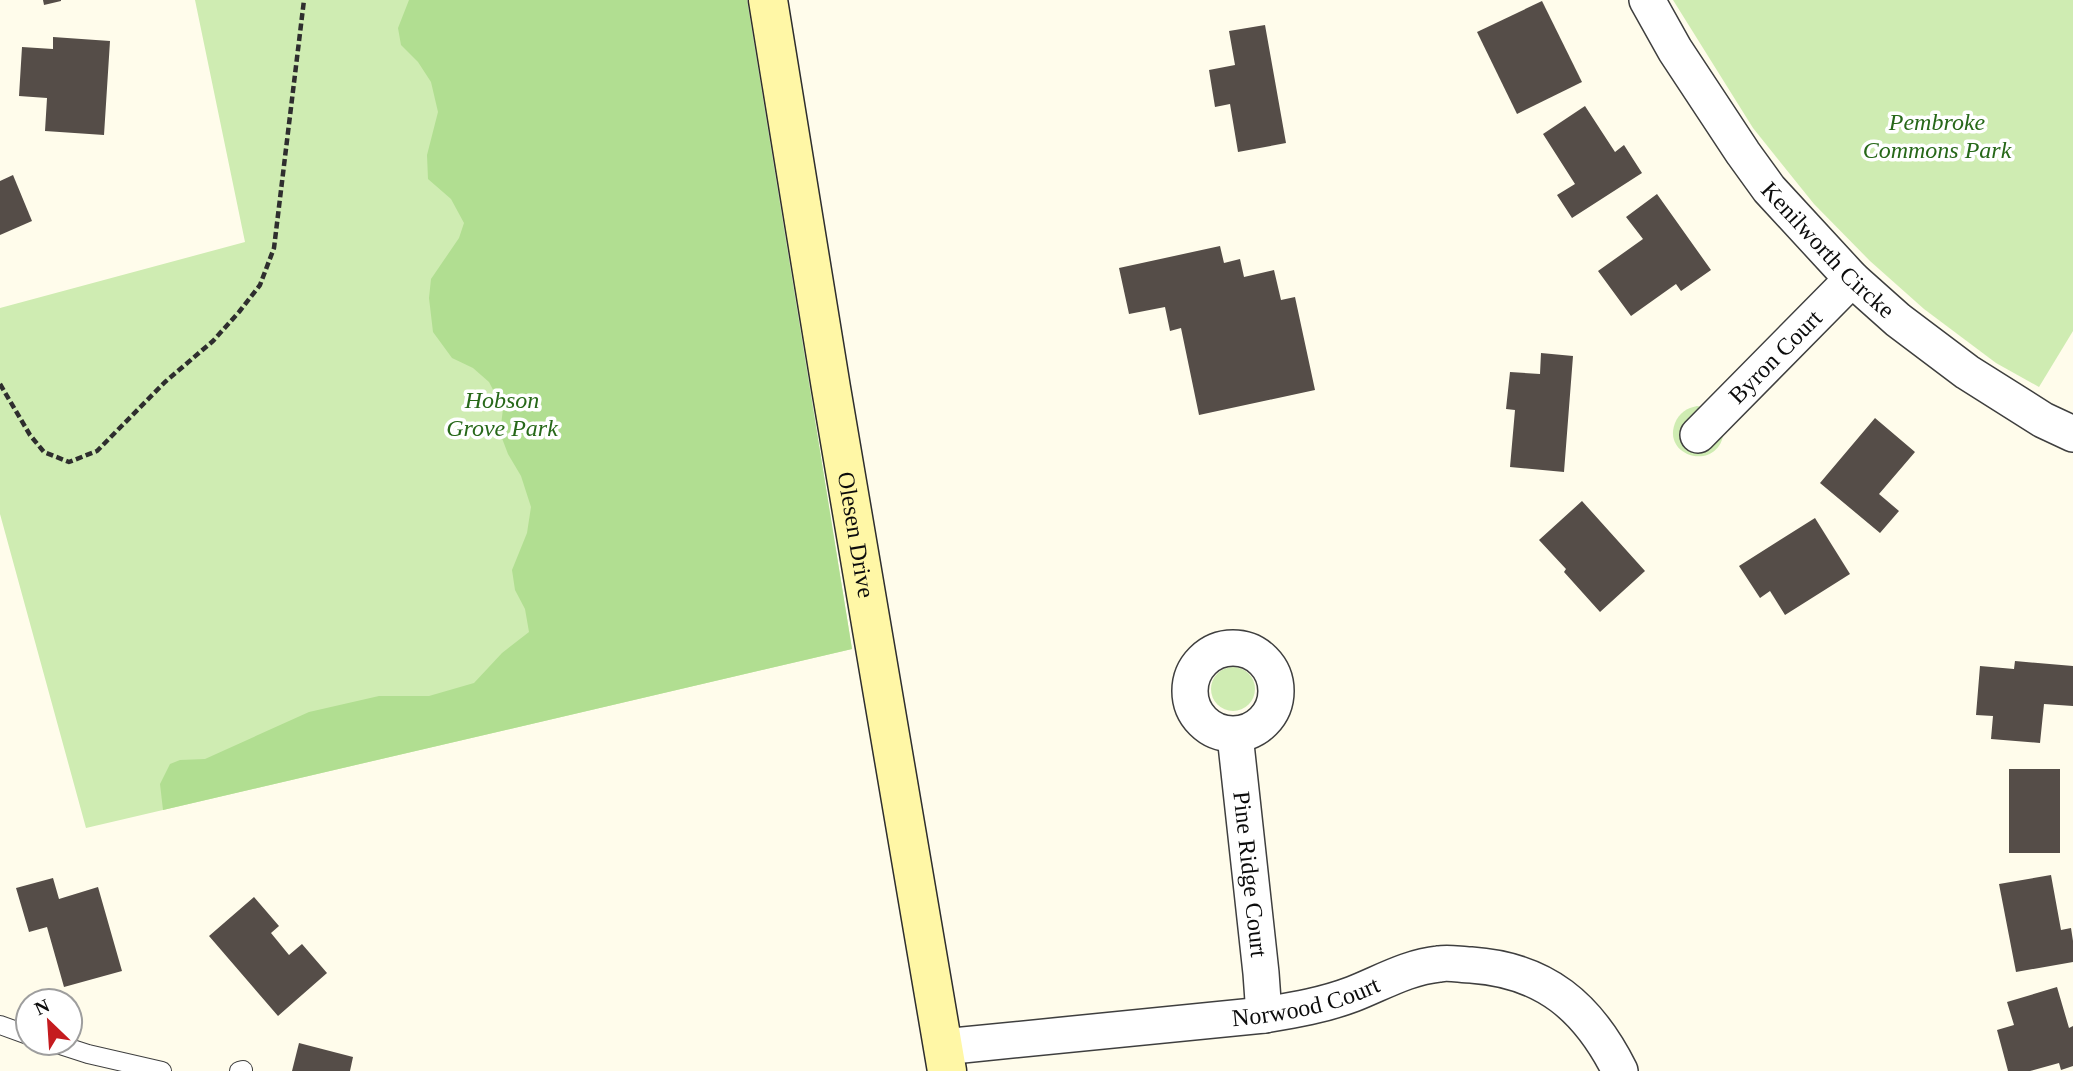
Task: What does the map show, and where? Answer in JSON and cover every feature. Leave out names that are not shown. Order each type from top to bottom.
[{"type":"street","name":"Olesen Drive","points":[[768,0],[945,1059]]},
{"type":"street","name":"Kenilworth Circke","points":[[1647,0],[1675,50],[1769,189],[1852,279],[1898,320],[1968,372],[2043,419],[2073,434]]},
{"type":"street","name":"Byron Court","points":[[1698,435],[1852,279]]},
{"type":"street","name":"Pine Ridge Court","points":[[1235,735],[1264,1015]]},
{"type":"street","name":"Norwood Court","points":[[945,1059],[1309,1008],[1400,974],[1440,963],[1498,968],[1547,987],[1570,1001],[1586,1018],[1607,1045],[1620,1071]]},
{"type":"lane","points":[[84,1053],[162,1071]]},
{"type":"path","points":[[0,384],[30,435],[44,452],[69,462],[76,460],[97,451],[164,382],[213,341],[239,312],[260,285],[274,248],[304,0]]},
{"type":"green space","name":"Hobson Grove Park","points":[[195,0],[747,0],[852,649],[86,828],[0,514],[0,308],[245,242]]},
{"type":"green space","points":[[409,0],[747,0],[852,649],[163,810],[160,784],[170,764],[180,760],[205,759],[309,712],[379,696],[429,696],[474,683],[502,653],[529,632],[525,609],[515,590],[512,570],[527,533],[531,507],[521,476],[500,433],[503,409],[489,382],[473,368],[452,358],[433,332],[429,298],[431,279],[459,238],[464,223],[451,199],[428,179],[427,155],[438,112],[431,82],[418,62],[401,45],[398,28]]},
{"type":"green space","name":"Pembroke Commons Park","points":[[1673,0],[2073,0],[2073,331],[2039,387],[1996,363],[1924,309],[1870,261],[1814,204],[1753,128]]},
{"type":"green space","points":[[1697,406],[1703,407],[1724,428],[1721,442],[1714,451],[1704,456],[1684,452],[1673,435],[1679,416]]},
{"type":"green space","points":[[1233,667],[1242,668],[1249,673],[1254,680],[1254,698],[1249,705],[1242,710],[1233,711],[1224,710],[1217,705],[1212,698],[1211,689],[1212,680],[1217,673],[1224,668]]},
{"type":"building","points":[[43,0],[61,0],[61,1],[44,5]]},
{"type":"building","points":[[1542,1],[1582,82],[1517,114],[1477,32]]},
{"type":"building","points":[[1265,25],[1286,143],[1238,152],[1230,104],[1215,107],[1209,70],[1235,65],[1229,31]]},
{"type":"building","points":[[53,37],[110,41],[104,135],[45,131],[47,98],[19,96],[22,47],[53,49]]},
{"type":"building","points":[[1585,106],[1615,152],[1624,145],[1642,173],[1572,218],[1557,195],[1575,184],[1543,134]]},
{"type":"building","points":[[13,175],[32,221],[0,235],[0,181]]},
{"type":"building","points":[[1657,194],[1711,270],[1681,291],[1676,284],[1631,316],[1598,271],[1643,239],[1626,217]]},
{"type":"building","points":[[1220,246],[1224,263],[1240,259],[1244,277],[1274,270],[1281,300],[1295,297],[1315,390],[1199,415],[1181,328],[1170,331],[1165,307],[1129,314],[1119,268]]},
{"type":"building","points":[[1541,353],[1573,356],[1564,472],[1510,467],[1515,410],[1506,409],[1510,372],[1540,374]]},
{"type":"building","points":[[1875,418],[1915,452],[1879,494],[1899,511],[1880,533],[1820,483]]},
{"type":"building","points":[[1582,501],[1645,571],[1600,612],[1539,540]]},
{"type":"building","points":[[1815,518],[1850,574],[1785,615],[1770,591],[1760,598],[1739,566]]},
{"type":"building","points":[[2015,661],[2073,666],[2073,706],[2044,704],[2040,743],[1991,739],[1993,716],[1976,715],[1980,666],[2014,669]]},
{"type":"building","points":[[2009,769],[2060,769],[2060,853],[2009,853]]},
{"type":"building","points":[[2051,875],[2061,930],[2071,928],[2073,962],[2016,972],[1999,884]]},
{"type":"building","points":[[53,878],[59,899],[98,887],[122,971],[64,987],[47,927],[29,932],[16,888]]},
{"type":"building","points":[[254,897],[279,926],[271,933],[289,955],[302,944],[327,973],[278,1016],[209,936]]},
{"type":"building","points":[[2057,987],[2069,1028],[2073,1026],[2073,1066],[2061,1070],[2059,1063],[2030,1071],[2008,1071],[1997,1030],[2014,1025],[2007,1002]]},
{"type":"building","points":[[299,1043],[353,1057],[350,1071],[292,1071]]}]
